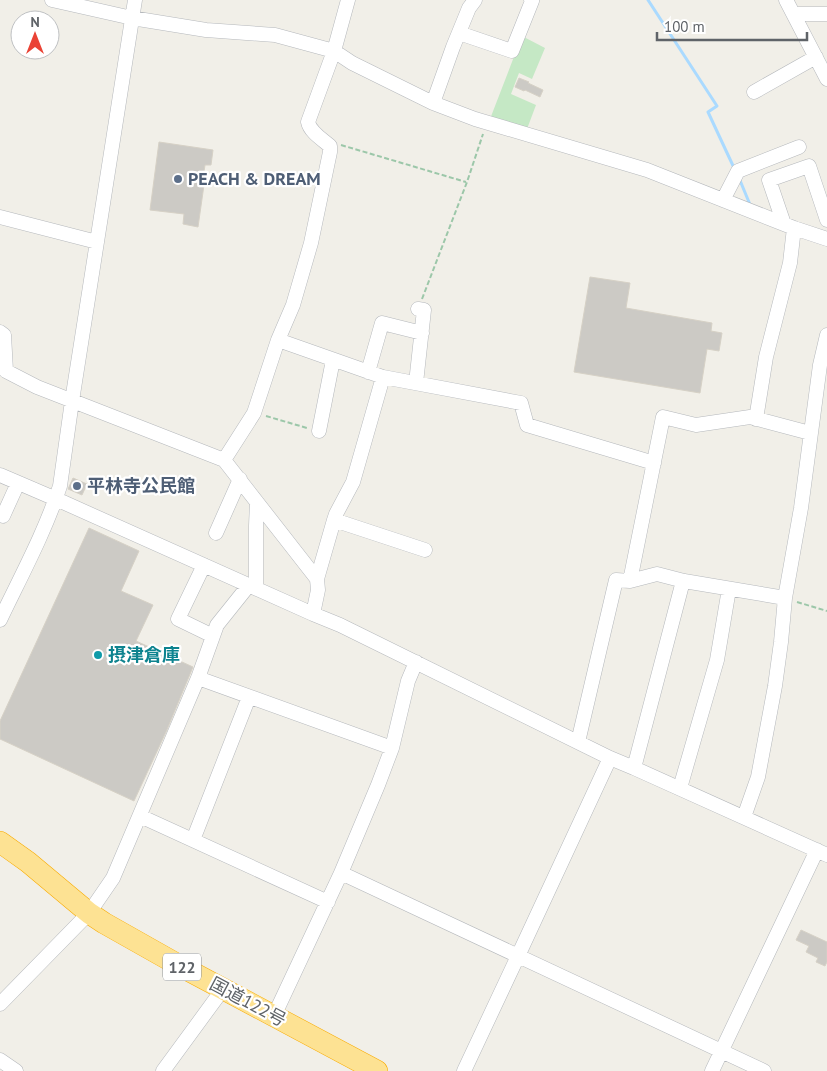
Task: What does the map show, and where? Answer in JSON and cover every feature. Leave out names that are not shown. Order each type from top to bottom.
[{"type":"highway","name":"国道122号","points":[[0,842],[28,862],[89,913],[149,949],[377,1071]]},
{"type":"street","points":[[52,0],[132,18],[206,30],[275,35],[334,51],[352,63],[433,103],[486,122],[647,170],[827,239]]},
{"type":"street","points":[[0,620],[38,540],[60,486],[135,0]]},
{"type":"street","points":[[224,460],[254,413],[278,340],[293,305],[310,243],[330,152],[329,145],[308,126],[308,122],[334,51],[348,0]]},
{"type":"street","points":[[433,103],[459,32],[474,0]]},
{"type":"street","points":[[459,32],[512,52],[532,0]]},
{"type":"street","points":[[786,0],[827,79]]},
{"type":"street","points":[[794,14],[827,14]]},
{"type":"street","points":[[754,92],[816,57]]},
{"type":"street","points":[[723,200],[738,171],[800,147]]},
{"type":"street","points":[[756,419],[766,357],[790,263],[789,226],[769,180],[809,166],[827,220]]},
{"type":"street","points":[[0,217],[97,242]]},
{"type":"street","points":[[416,383],[424,310],[418,309]]},
{"type":"street","points":[[368,372],[382,323],[422,333]]},
{"type":"street","points":[[0,332],[4,335],[6,371],[37,387],[224,460],[317,579]]},
{"type":"street","points":[[744,817],[758,778],[775,686],[782,642],[785,598],[801,508],[820,365],[827,335]]},
{"type":"street","points":[[278,340],[383,377],[521,403],[527,425],[654,463]]},
{"type":"street","points":[[318,431],[333,360]]},
{"type":"street","points":[[313,614],[318,590],[317,579],[334,520],[353,482],[383,377]]},
{"type":"street","points":[[630,581],[663,417],[696,425],[750,417],[810,433]]},
{"type":"street","points":[[0,475],[340,625],[610,758],[822,853],[712,1071]]},
{"type":"street","points":[[216,533],[240,479]]},
{"type":"street","points":[[3,516],[18,483]]},
{"type":"street","points":[[0,1004],[89,913],[114,878],[198,678],[217,625],[252,586],[257,502]]},
{"type":"street","points":[[334,520],[425,550]]},
{"type":"street","points":[[204,565],[178,619],[213,636]]},
{"type":"street","points":[[578,742],[616,580],[630,581],[657,574],[683,581],[785,598]]},
{"type":"street","points":[[634,768],[683,581]]},
{"type":"street","points":[[680,788],[717,660],[729,588]]},
{"type":"street","points":[[274,1016],[328,902],[378,785],[392,748],[408,681],[416,662]]},
{"type":"street","points":[[198,678],[392,748]]},
{"type":"street","points":[[193,840],[249,697]]},
{"type":"street","points":[[464,1071],[610,758]]},
{"type":"street","points":[[140,816],[328,902]]},
{"type":"street","points":[[341,873],[764,1071]]},
{"type":"street","points":[[163,1071],[223,989]]},
{"type":"street","points":[[0,1060],[16,1071]]},
{"type":"path","points":[[418,309],[467,182],[486,122]]},
{"type":"path","points":[[329,145],[341,145],[467,182]]},
{"type":"path","points":[[254,413],[318,431]]},
{"type":"path","points":[[785,598],[827,611]]},
{"type":"green space","points":[[522,36],[545,48],[532,79],[519,73],[511,94],[536,105],[527,129],[490,119]]},
{"type":"building","points":[[519,78],[543,90],[540,97],[515,87]]},
{"type":"building","points":[[159,142],[213,150],[211,165],[205,165],[198,227],[183,224],[184,214],[150,210]]},
{"type":"building","points":[[590,277],[630,283],[626,308],[712,323],[711,331],[722,333],[719,351],[707,349],[700,393],[574,372]]},
{"type":"building","points":[[73,478],[87,484],[82,495],[68,489]]},
{"type":"building","name":"摂津倉庫","points":[[89,528],[139,551],[121,591],[153,605],[136,641],[193,667],[134,801],[0,739],[0,721]]},
{"type":"building","points":[[801,930],[827,942],[827,962],[825,966],[816,962],[818,958],[806,952],[809,946],[796,940]]},
{"type":"waterway","points":[[648,0],[717,106],[708,112],[735,170]]},
{"type":"waterway","points":[[739,178],[751,207]]},
{"type":"place","name":"PEACH & DREAM","points":[[178,179]]},
{"type":"place","name":"平林寺公民館","points":[[77,486]]},
{"type":"place","name":"摂津倉庫","points":[[98,655]]}]
